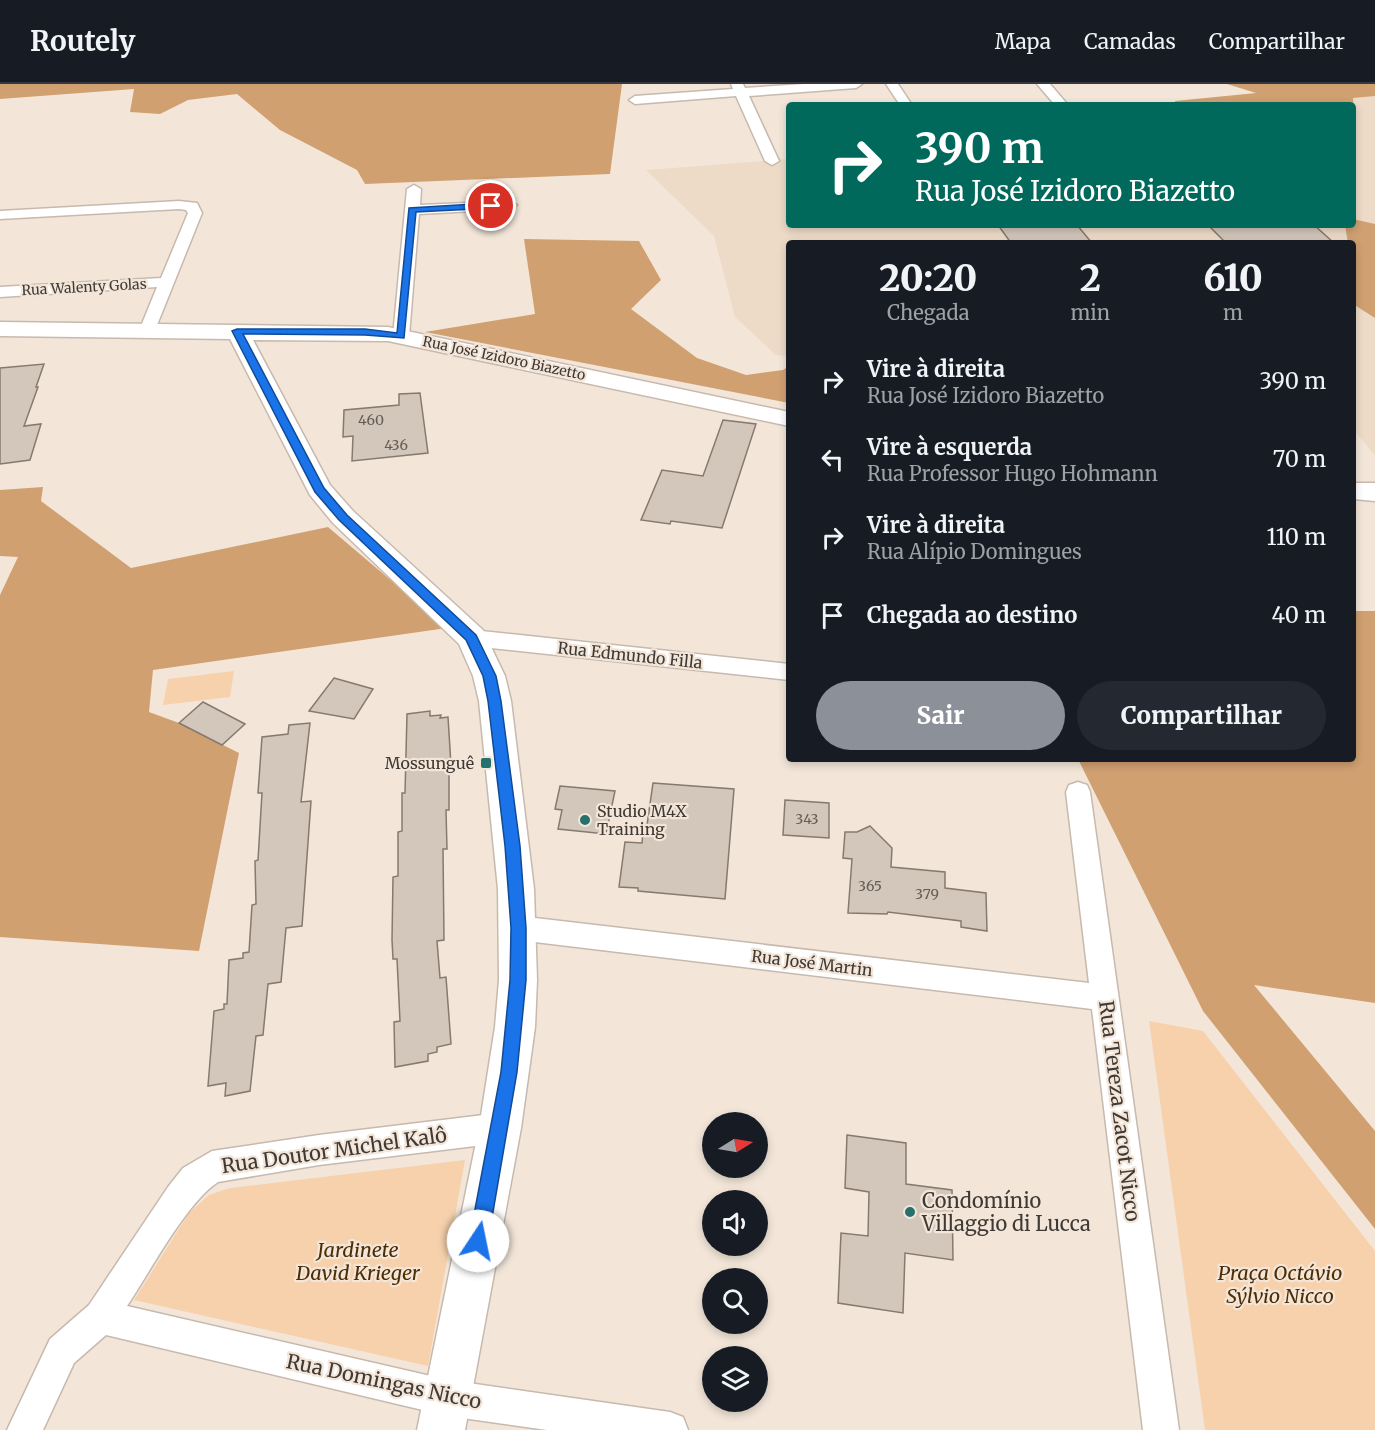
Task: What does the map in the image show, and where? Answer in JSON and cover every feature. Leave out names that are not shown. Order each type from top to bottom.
[{"type":"street","points":[[635,100],[739,88],[856,84]]},
{"type":"street","points":[[892,84],[904,102]]},
{"type":"street","points":[[1043,84],[1059,102]]},
{"type":"street","points":[[739,88],[772,161]]},
{"type":"street","points":[[401,336],[414,189]]},
{"type":"street","points":[[412,210],[510,205]]},
{"type":"street","points":[[0,215],[192,206],[195,213],[147,331]]},
{"type":"street","name":"Rua Walenty Golas","points":[[0,292],[167,282]]},
{"type":"street","name":"Rua José Izidoro Biazetto","points":[[0,329],[365,332],[401,336],[786,418]]},
{"type":"street","points":[[237,331],[308,471],[332,506],[472,638],[489,676],[495,701],[513,846],[518,928],[515,1027],[500,1128],[444,1414]]},
{"type":"street","points":[[1356,491],[1375,492]]},
{"type":"street","name":"Rua Edmundo Filla","points":[[472,638],[786,672]]},
{"type":"street","name":"Rua Tereza Zacot Nicco","points":[[1078,792],[1161,1430]]},
{"type":"street","name":"Rua José Martin","points":[[518,928],[1105,998]]},
{"type":"street","name":"Rua Doutor Michel Kalô","points":[[25,1430],[62,1351],[101,1317],[179,1198],[194,1179],[212,1167],[320,1150],[500,1128]]},
{"type":"street","name":"Rua Domingas Nicco","points":[[101,1317],[444,1414],[669,1430]]},
{"type":"shaded area","points":[[0,84],[622,84],[610,174],[365,184],[357,170],[280,130],[237,94],[188,100],[160,114],[130,112],[134,89],[0,99]]},
{"type":"shaded area","points":[[1227,84],[1375,84],[1375,96],[1353,98],[1353,102],[1175,101],[1256,93]]},
{"type":"shaded area","points":[[1375,96],[1375,456],[1356,433],[1356,240],[786,240],[786,356],[776,355],[735,317],[714,236],[646,170],[786,159],[786,228],[1356,228],[1356,102],[1278,102]]},
{"type":"shaded area","points":[[1356,220],[1375,224],[1375,318],[1356,306],[1356,240],[1348,240],[1346,228],[1356,228]]},
{"type":"shaded area","points":[[524,239],[639,241],[661,280],[631,309],[697,358],[746,375],[786,368],[786,402],[425,332],[535,314]]},
{"type":"shaded area","points":[[43,487],[41,501],[131,568],[328,527],[447,628],[153,670],[149,712],[179,723],[239,753],[199,951],[0,937],[0,595],[18,557],[0,556],[0,490]]},
{"type":"shaded area","points":[[1356,611],[1375,611],[1375,1003],[1254,985],[1375,1131],[1375,1229],[1203,1011],[1079,762],[1356,762]]},
{"type":"green space","points":[[234,671],[230,697],[163,705],[168,679]]},
{"type":"green space","name":"Praça Octávio Sýlvio Nicco","points":[[1149,1021],[1203,1031],[1375,1251],[1375,1430],[1205,1430]]},
{"type":"green space","name":"Jardinete David Krieger","points":[[465,1160],[428,1366],[134,1300],[189,1213],[209,1195],[230,1188]]},
{"type":"building","points":[[1000,228],[1080,228],[1090,240],[1009,240]]},
{"type":"building","points":[[1211,228],[1317,228],[1331,240],[1223,240]]},
{"type":"building","points":[[44,364],[24,426],[41,424],[30,460],[0,464],[0,368]]},
{"type":"building","points":[[420,393],[428,453],[352,461],[353,436],[343,437],[344,410],[399,405],[399,394]]},
{"type":"building","points":[[723,420],[756,424],[722,528],[671,521],[670,524],[641,520],[662,470],[703,476]]},
{"type":"building","points":[[334,678],[373,689],[354,719],[309,711]]},
{"type":"building","points":[[203,702],[245,724],[222,745],[179,723]]},
{"type":"building","points":[[430,711],[430,716],[448,717],[451,765],[449,766],[449,810],[446,810],[447,849],[443,849],[444,940],[437,941],[440,978],[446,977],[451,1044],[437,1047],[437,1052],[428,1054],[428,1061],[395,1067],[394,1022],[400,1021],[397,959],[393,959],[392,940],[393,877],[398,876],[398,832],[402,831],[407,714]]},
{"type":"building","points":[[310,723],[301,802],[311,801],[302,926],[286,928],[281,982],[268,984],[263,1035],[256,1036],[250,1091],[225,1096],[226,1083],[208,1086],[214,1011],[224,1009],[224,1004],[227,1004],[229,960],[243,958],[243,953],[249,952],[252,905],[256,904],[255,861],[258,860],[262,793],[258,793],[262,737],[288,734],[289,725]]},
{"type":"building","points":[[653,783],[734,789],[725,899],[638,891],[638,888],[619,887],[625,842],[642,843],[643,832],[646,832]]},
{"type":"building","name":"Studio M4X Training","points":[[560,786],[615,791],[606,834],[558,829],[562,810],[555,809]]},
{"type":"building","points":[[785,800],[829,803],[829,838],[783,835]]},
{"type":"building","points":[[870,826],[892,848],[891,867],[945,872],[945,888],[986,893],[987,931],[961,927],[961,921],[888,912],[887,914],[848,913],[852,859],[843,858],[845,832],[857,832]]},
{"type":"building","name":"Condomínio Villaggio di Lucca","points":[[847,1135],[906,1143],[906,1184],[952,1190],[953,1260],[905,1253],[903,1313],[838,1303],[841,1233],[868,1236],[869,1192],[845,1188]]},
{"type":"place","name":"Mossunguê","points":[[486,763]]},
{"type":"place","name":"Studio M4X Training","points":[[585,820]]},
{"type":"place","name":"Condomínio Villaggio di Lucca","points":[[910,1212]]},
{"type":"route","points":[[478,1241],[509,1072],[518,980],[518,928],[513,846],[495,701],[489,676],[472,638],[343,518],[319,489],[294,445],[237,331],[365,332],[401,336],[412,210],[491,206]]}]
